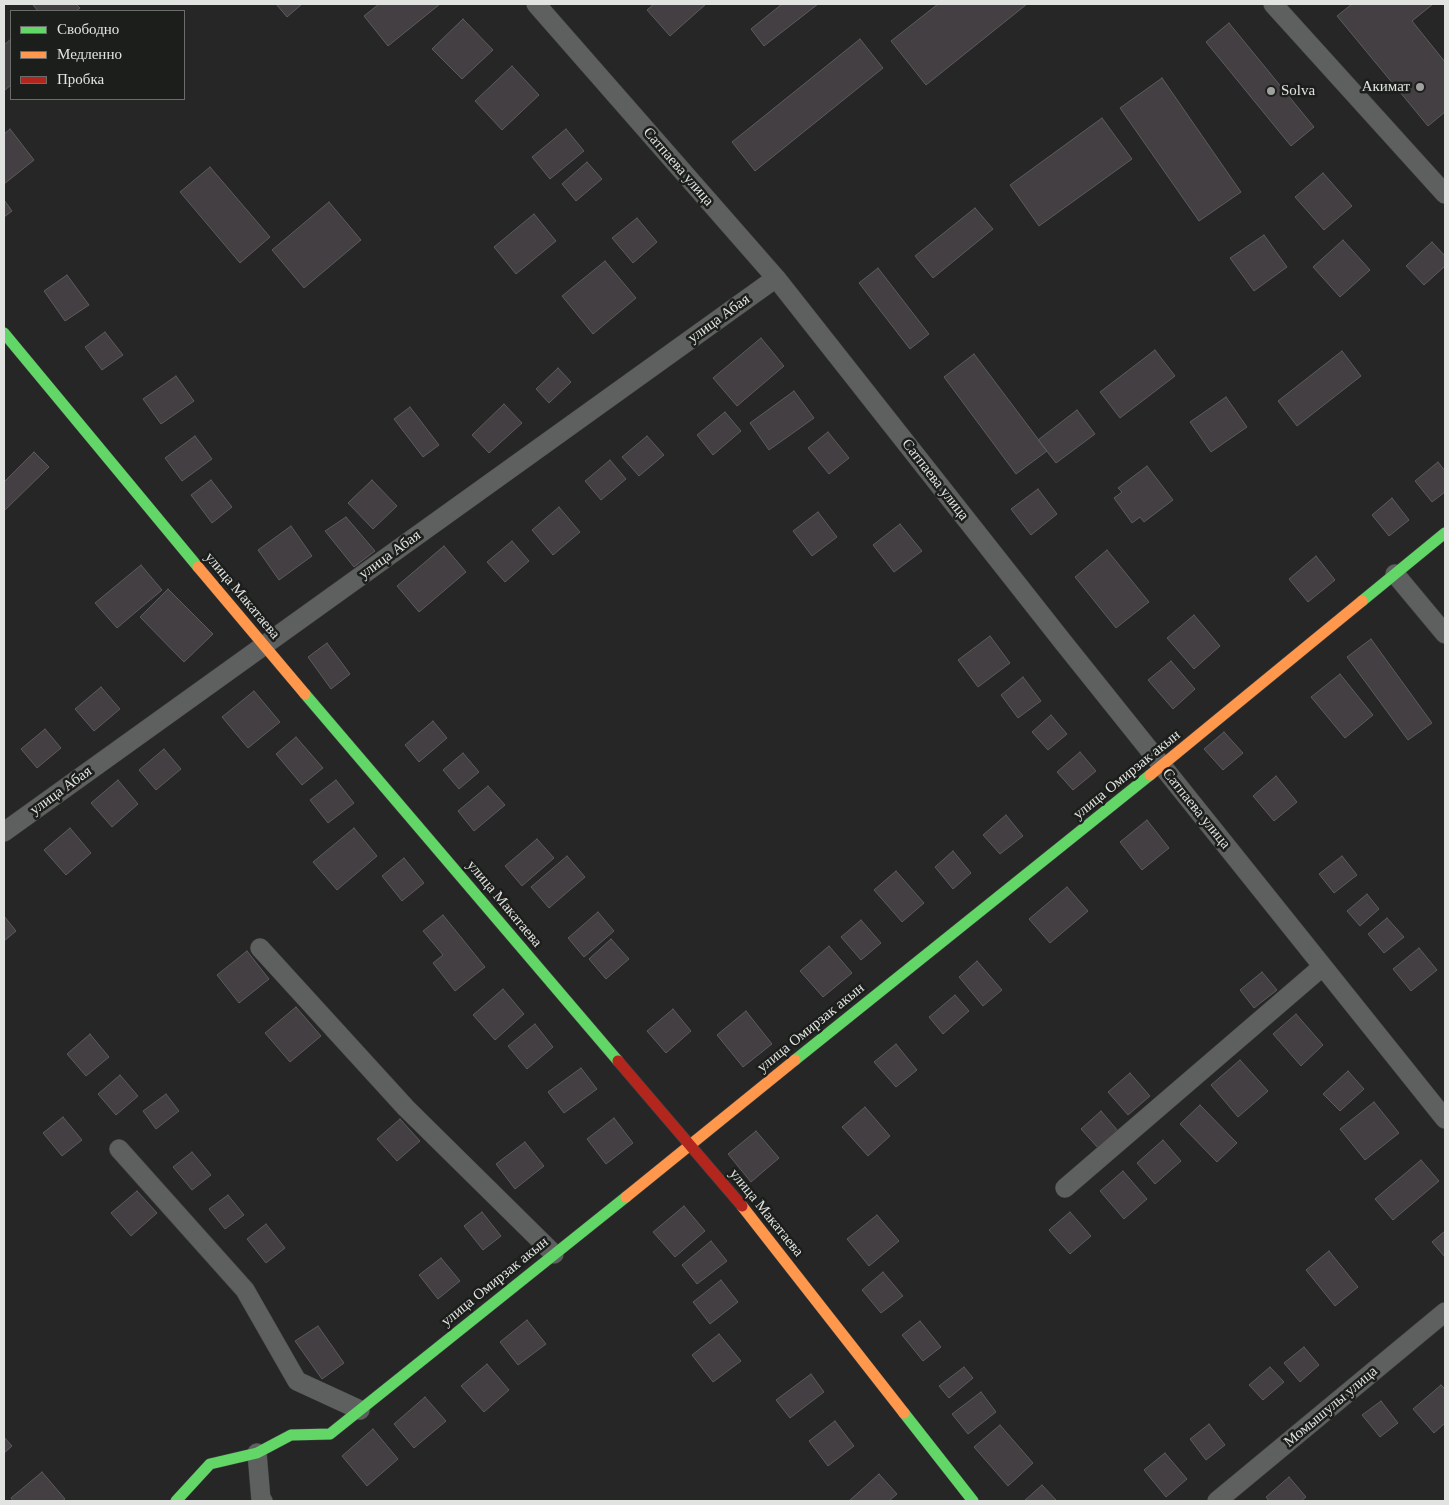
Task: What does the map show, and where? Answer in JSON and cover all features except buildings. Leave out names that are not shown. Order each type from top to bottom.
[{"type":"street","name":"Сатпаева улица","points":[[536,4],[776,278],[1162,766],[1445,1119]]},
{"type":"street","points":[[1273,4],[1445,194]]},
{"type":"street","name":"улица Абая","points":[[4,832],[776,278]]},
{"type":"street","name":"улица Макатаева","points":[[4,333],[264,646],[751,1217],[973,1501]]},
{"type":"street","name":"улица Омирзак акын","points":[[176,1501],[210,1464],[257,1453],[291,1435],[330,1434],[1162,766],[1445,533]]},
{"type":"street","points":[[1395,574],[1445,634]]},
{"type":"street","points":[[260,948],[406,1108],[554,1254]]},
{"type":"street","points":[[1065,1188],[1322,966]]},
{"type":"street","points":[[119,1150],[245,1290],[296,1381],[360,1410]]},
{"type":"street","name":"Момышулы улица","points":[[1217,1501],[1445,1312]]},
{"type":"street","points":[[257,1453],[261,1500],[263,1501]]},
{"type":"traffic: fast","points":[[4,333],[198,567]]},
{"type":"traffic: fast","points":[[1362,601],[1445,533]]},
{"type":"traffic: fast","points":[[305,694],[618,1061]]},
{"type":"traffic: fast","points":[[795,1060],[1150,775]]},
{"type":"traffic: fast","points":[[176,1501],[210,1464],[257,1453],[291,1435],[330,1434],[626,1197]]},
{"type":"traffic: fast","points":[[904,1413],[973,1501]]},
{"type":"traffic: slow","points":[[198,567],[305,694]]},
{"type":"traffic: slow","points":[[1150,775],[1362,601]]},
{"type":"traffic: slow","points":[[626,1197],[795,1060]]},
{"type":"traffic: slow","points":[[742,1206],[904,1413]]},
{"type":"traffic: jam","points":[[618,1061],[742,1206]]},
{"type":"place","name":"Акимат","points":[[1420,87]]},
{"type":"place","name":"Solva","points":[[1271,91]]}]
